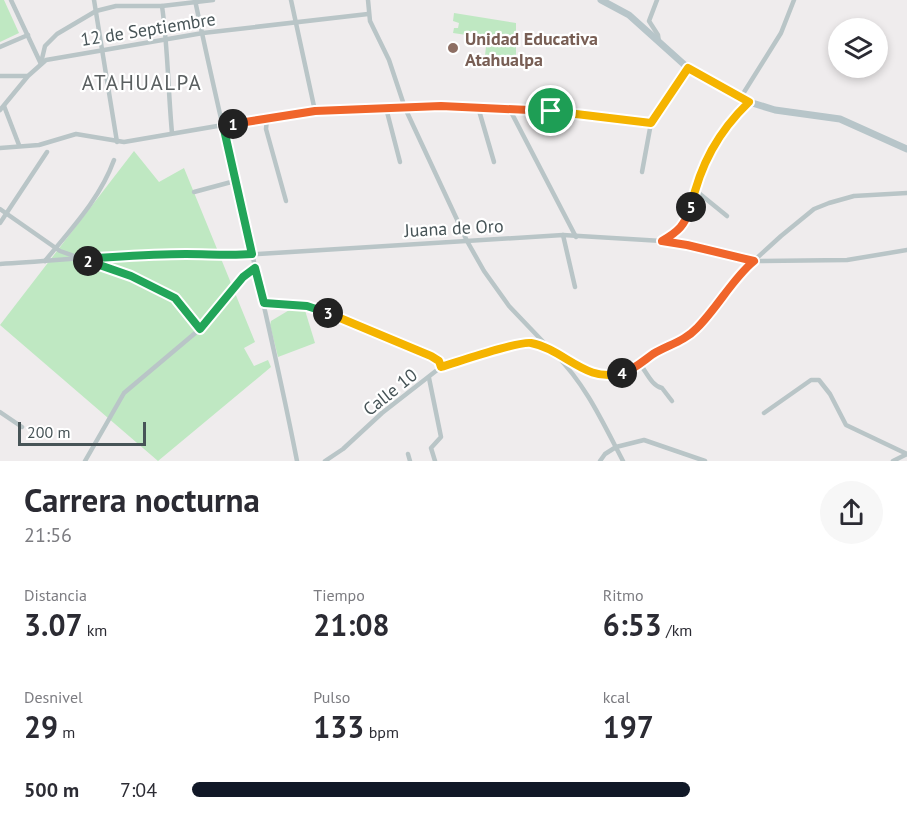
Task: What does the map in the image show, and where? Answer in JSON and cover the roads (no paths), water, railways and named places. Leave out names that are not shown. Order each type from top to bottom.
[{"type":"street","points":[[11,0],[41,64]]},
{"type":"street","points":[[94,0],[117,142]]},
{"type":"street","points":[[19,145],[2,108],[41,64],[45,46],[57,34],[96,11],[116,6],[162,6],[213,0]]},
{"type":"street","points":[[291,0],[315,111]]},
{"type":"street","points":[[368,0],[368,14],[389,60],[405,108],[467,242],[508,306],[573,373],[596,408],[623,461]]},
{"type":"street","points":[[601,0],[629,15],[688,68],[749,102],[775,110],[840,119],[907,149]]},
{"type":"street","points":[[657,0],[649,21],[658,35],[659,42]]},
{"type":"street","points":[[741,97],[781,33],[794,0]]},
{"type":"street","points":[[196,1],[297,461]]},
{"type":"street","points":[[162,6],[167,39],[166,70],[172,133]]},
{"type":"street","name":"12 de Septiembre","points":[[41,64],[46,60],[203,33],[368,14]]},
{"type":"street","points":[[0,47],[28,35]]},
{"type":"street","points":[[642,172],[651,123],[688,68]]},
{"type":"street","points":[[0,76],[28,76]]},
{"type":"street","points":[[662,241],[685,223],[694,190],[707,157],[734,117],[749,102]]},
{"type":"street","points":[[0,148],[39,145],[76,134],[117,142],[315,111],[386,108],[441,106],[509,108],[651,123]]},
{"type":"street","points":[[478,107],[494,162]]},
{"type":"street","points":[[386,108],[400,162]]},
{"type":"street","points":[[509,108],[576,237]]},
{"type":"street","points":[[267,118],[266,129],[286,201]]},
{"type":"street","points":[[0,223],[47,152]]},
{"type":"street","points":[[45,261],[102,186],[114,160]]},
{"type":"street","points":[[195,192],[235,181]]},
{"type":"street","points":[[694,190],[727,216]]},
{"type":"street","name":"Calle 10","points":[[325,461],[441,367],[527,343],[550,349],[586,370],[602,376],[618,375],[640,364],[656,352],[676,344],[695,330],[721,302],[747,267],[797,222],[814,210],[829,203],[868,194],[907,193]]},
{"type":"street","points":[[0,209],[55,248],[131,276],[175,298],[200,329]]},
{"type":"street","points":[[563,235],[575,287]]},
{"type":"street","name":"Juana de Oro","points":[[0,264],[155,254],[227,256],[563,235],[662,241],[754,261],[847,260],[907,250]]},
{"type":"street","points":[[85,461],[124,393],[200,329],[243,277],[255,268]]},
{"type":"street","points":[[264,303],[317,308],[431,356],[439,361],[441,367]]},
{"type":"street","points":[[640,364],[654,384],[663,388],[672,401]]},
{"type":"street","points":[[429,378],[441,437],[431,448],[435,461]]},
{"type":"street","points":[[764,413],[811,380],[819,380],[830,394],[846,425],[907,454]]},
{"type":"street","points":[[0,412],[22,427]]},
{"type":"street","points":[[600,461],[616,447],[648,440],[705,461]]},
{"type":"street","points":[[408,454],[410,461]]},
{"type":"street","points":[[893,461],[907,454]]},
{"type":"place","name":"Unidad Educativa Atahualpa","points":[[453,48]]},
{"type":"district","name":"ATAHUALPA","points":[[142,82]]}]
